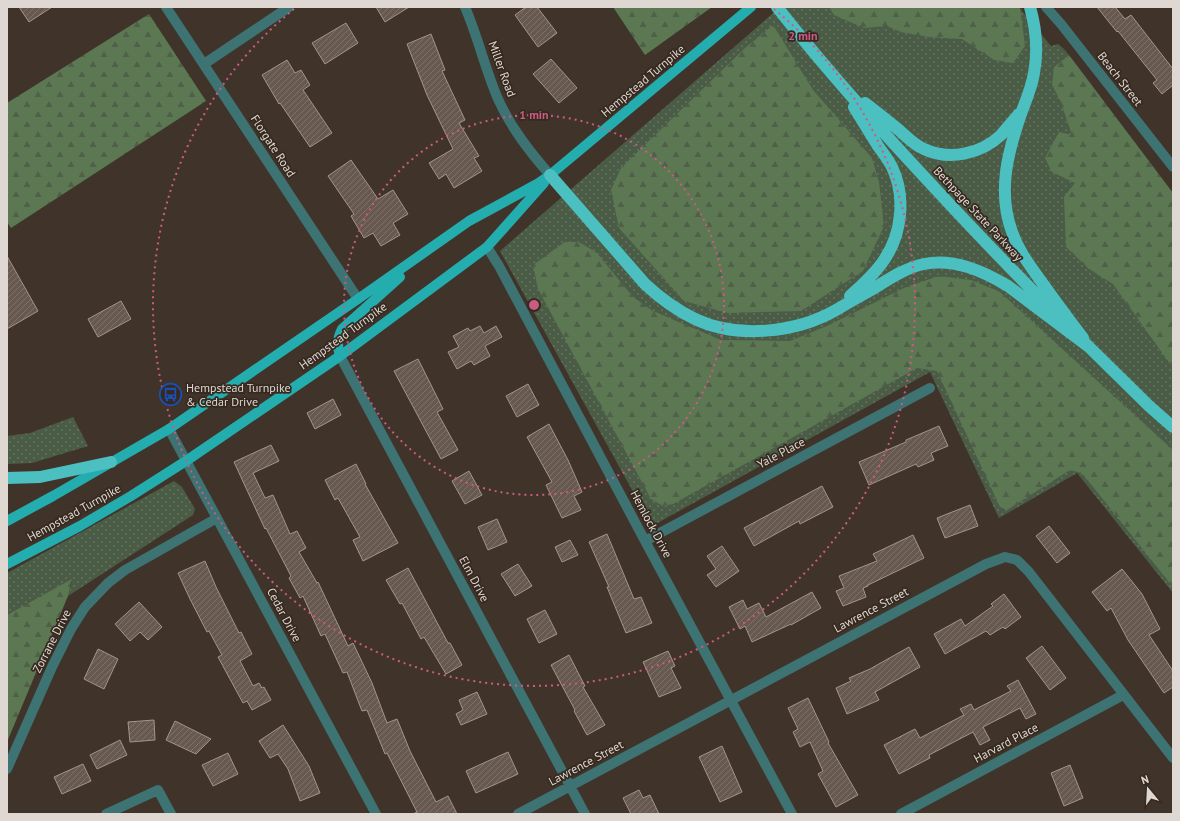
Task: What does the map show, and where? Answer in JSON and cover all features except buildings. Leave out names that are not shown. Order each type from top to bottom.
[{"type":"highway","name":"Bethpage State Parkway","points":[[777,7],[836,80],[967,222],[1019,277],[1089,347],[1149,406],[1173,427]]},
{"type":"highway","points":[[1030,7],[1035,31],[1036,60],[1028,97],[1022,110],[1007,163],[1005,200],[1012,232],[1026,262],[1089,347]]},
{"type":"highway","points":[[833,311],[868,280],[889,252],[897,231],[900,210],[899,189],[892,168],[836,80]]},
{"type":"highway","points":[[836,80],[912,142],[923,149],[943,155],[965,154],[984,147],[1001,135],[1022,110]]},
{"type":"highway","points":[[550,175],[645,284],[662,300],[696,319],[713,326],[729,329],[763,330],[794,326],[808,322],[833,311],[893,276],[914,266],[936,263],[961,265],[985,273],[1008,286],[1089,347]]},
{"type":"highway","points":[[7,478],[40,477],[111,462]]},
{"type":"main road","name":"Hempstead Turnpike","points":[[7,564],[80,526],[186,461],[340,356],[487,247],[550,175],[751,7]]},
{"type":"main road","name":"Hempstead Turnpike","points":[[7,521],[169,429],[431,249],[469,221],[550,175]]},
{"type":"main road","points":[[340,356],[338,342],[342,329],[431,249]]},
{"type":"street","name":"Florgate Road","points":[[166,7],[358,299]]},
{"type":"street","points":[[204,64],[289,7]]},
{"type":"street","name":"Miller Road","points":[[465,7],[498,99],[505,114],[526,147],[550,175]]},
{"type":"street","name":"Beach Street","points":[[1046,7],[1173,167]]},
{"type":"street","name":"Hemlock Drive","points":[[487,247],[500,266],[644,541],[792,814]]},
{"type":"street","name":"Elm Drive","points":[[340,356],[585,814]]},
{"type":"street","name":"Yale Place","points":[[644,541],[930,388]]},
{"type":"street","name":"Cedar Drive","points":[[169,429],[376,814]]},
{"type":"street","name":"Zorrane Drive","points":[[7,769],[52,667],[71,629],[85,607],[108,583],[125,570],[217,518]]},
{"type":"street","name":"Lawrence Street","points":[[518,814],[986,564],[1005,557],[1017,560],[1029,572],[1173,758]]},
{"type":"street","name":"Harvard Place","points":[[901,814],[1123,695]]},
{"type":"street","points":[[106,814],[158,790],[171,814]]},
{"type":"green space","points":[[613,7],[712,7],[645,55]]},
{"type":"green space","points":[[780,7],[1018,7],[1021,10],[1021,8],[1051,46],[1058,44],[1069,55],[1063,60],[1173,196],[1173,593],[1077,473],[999,518],[930,372],[652,526],[500,251]]},
{"type":"green space","points":[[829,7],[1020,7],[1025,46],[1013,63],[994,60],[962,39],[928,37],[901,32],[887,26],[864,28],[834,15]]},
{"type":"green space","points":[[149,14],[206,101],[11,228],[7,222],[7,103]]},
{"type":"green space","points":[[773,25],[813,90],[872,158],[879,182],[884,226],[863,271],[801,311],[728,313],[684,301],[619,228],[611,190],[621,168],[745,48]]},
{"type":"green space","points":[[1069,55],[1173,193],[1173,368],[1113,284],[1089,269],[1066,247],[1064,197],[1075,183],[1052,172],[1045,158],[1059,132],[1072,135],[1060,100],[1052,85],[1054,67]]},
{"type":"green space","points":[[565,242],[579,242],[597,253],[633,297],[653,311],[721,340],[790,341],[827,326],[906,287],[939,276],[971,280],[1000,292],[1173,450],[1173,587],[1082,473],[1070,470],[1007,510],[1000,507],[937,371],[917,368],[673,504],[663,506],[651,499],[538,289],[533,265]]},
{"type":"green space","points":[[73,417],[88,446],[32,463],[7,464],[7,436],[30,433]]},
{"type":"green space","points":[[174,481],[182,487],[195,509],[193,515],[68,596],[72,580],[7,615],[7,573]]},
{"type":"green space","points":[[72,579],[68,596],[7,742],[7,615]]},
{"type":"place","name":"Hempstead Turnpike & Cedar Drive","points":[[170,395]]}]
